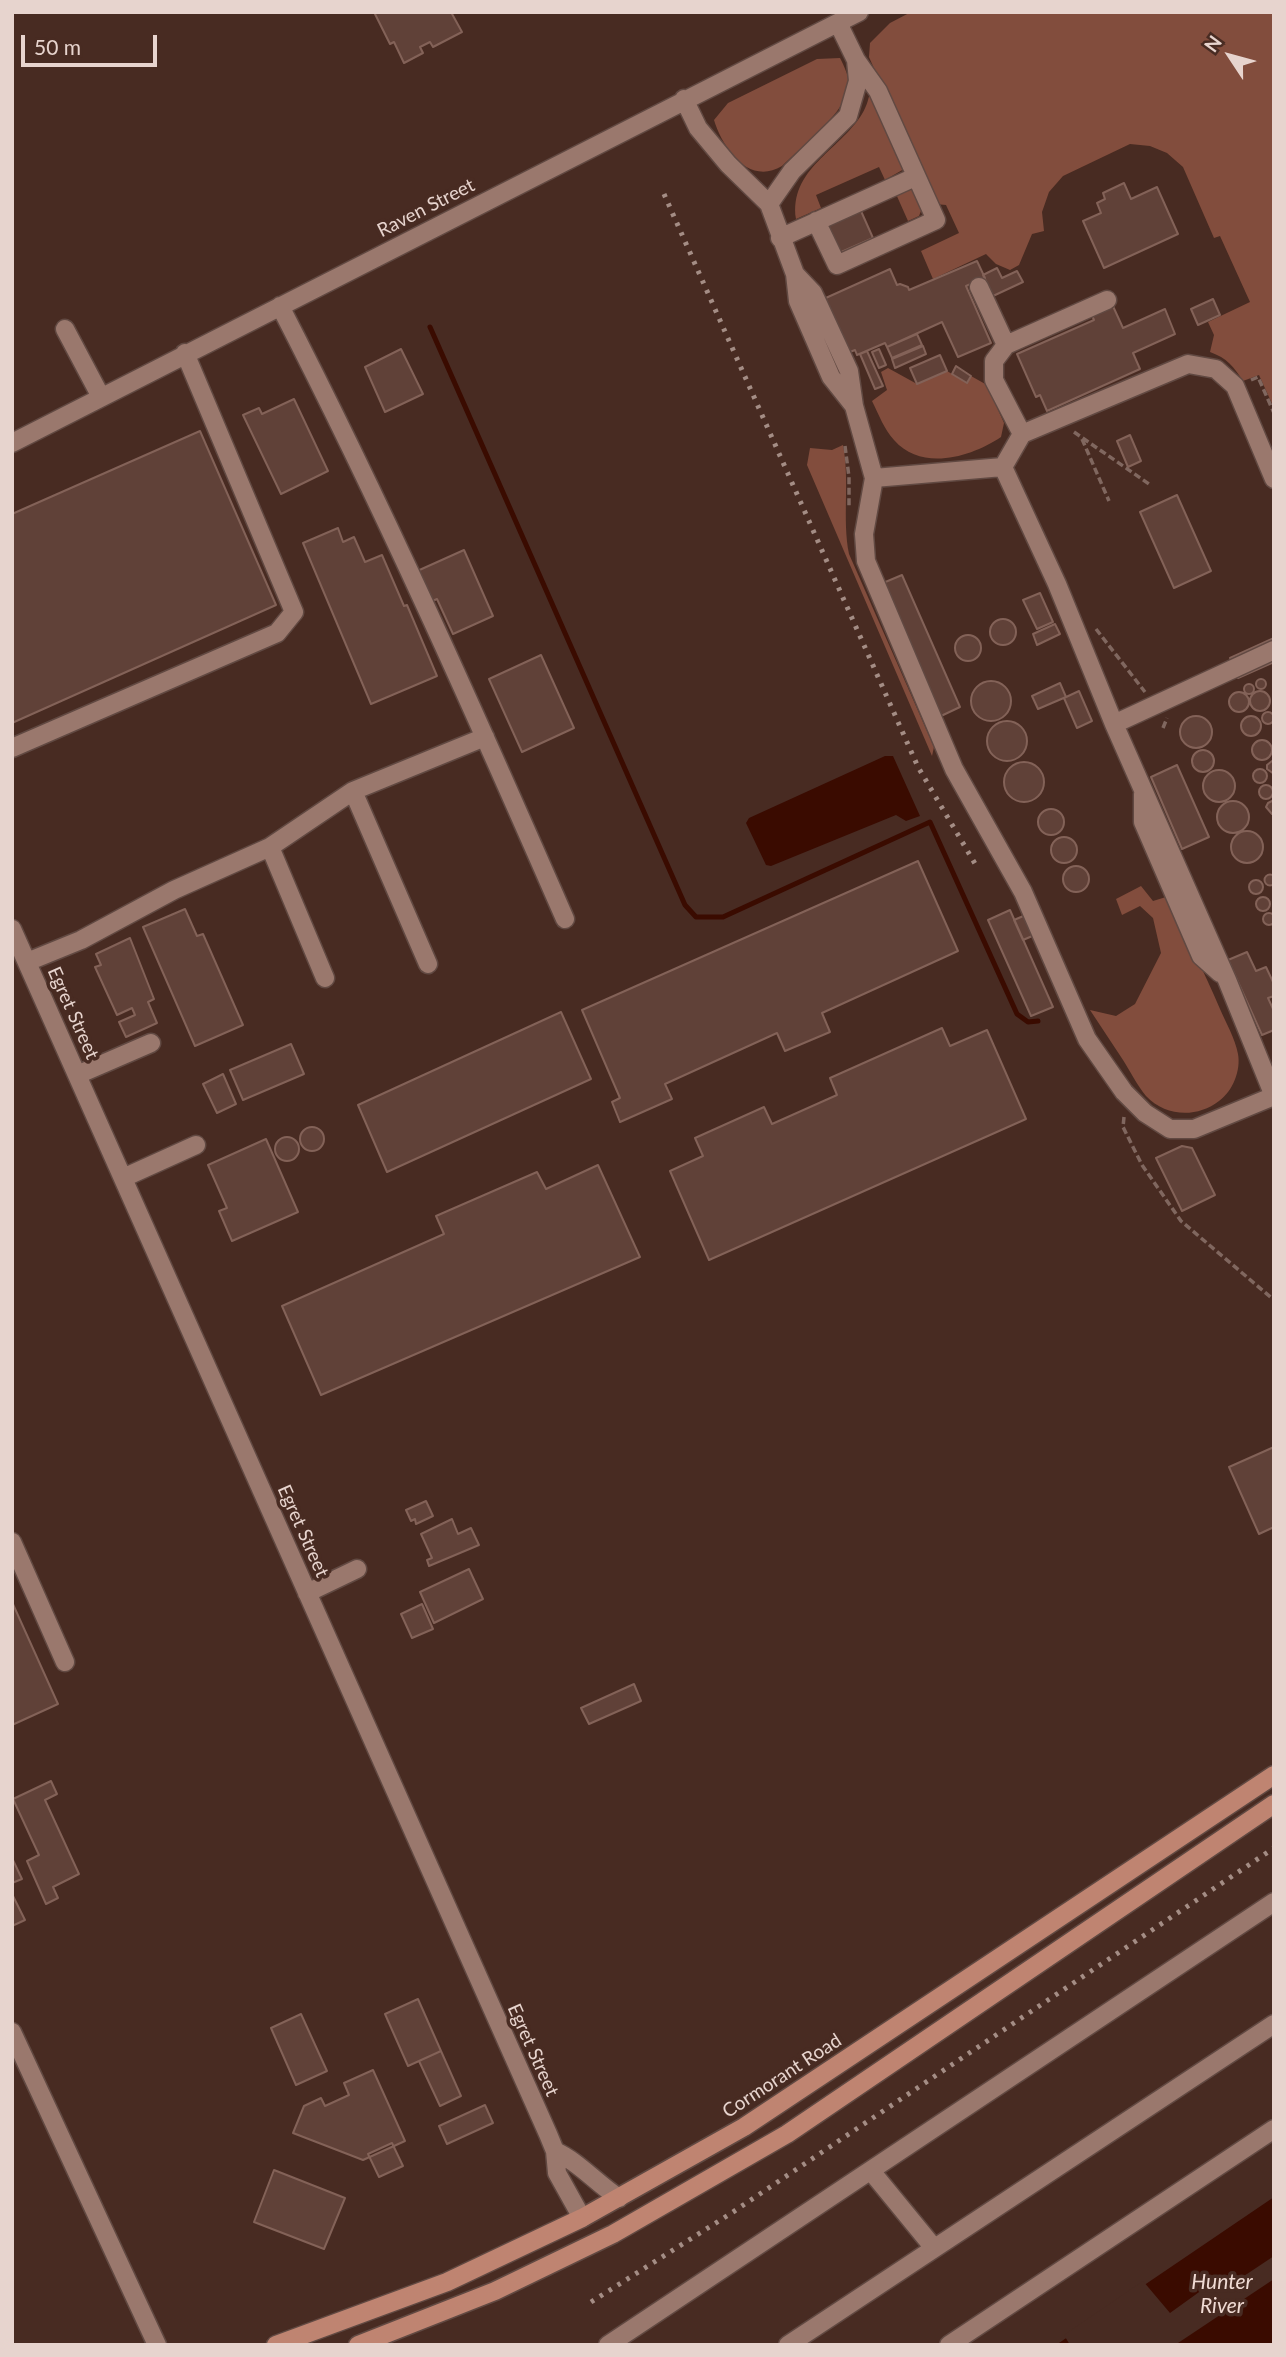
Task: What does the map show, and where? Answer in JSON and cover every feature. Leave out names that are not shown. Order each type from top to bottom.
[{"type":"main road","name":"Cormorant Road","points":[[276,2345],[447,2282],[583,2218],[744,2127],[1274,1776]]},
{"type":"main road","points":[[358,2345],[495,2291],[613,2234],[787,2134],[1274,1804]]},
{"type":"main road","points":[[583,2218],[613,2234]]},
{"type":"street","name":"Raven Street","points":[[12,443],[859,12]]},
{"type":"street","points":[[816,221],[837,265],[936,220],[878,91],[856,60],[838,23]]},
{"type":"street","points":[[769,204],[792,171],[848,116],[858,80],[856,60]]},
{"type":"street","points":[[684,99],[698,128],[727,164],[769,204],[795,274],[813,293],[849,371],[854,406],[874,478],[864,534],[866,561],[954,769],[1023,892],[1087,1039],[1124,1093],[1145,1114],[1170,1129],[1194,1129],[1274,1096],[1227,980],[1114,724],[1057,584],[1003,467]]},
{"type":"street","points":[[780,238],[915,177]]},
{"type":"street","points":[[979,287],[1006,345]]},
{"type":"street","points":[[1022,434],[995,380],[994,361],[1006,345],[1107,300]]},
{"type":"street","points":[[280,306],[317,377],[485,737],[565,919]]},
{"type":"street","points":[[65,329],[101,397]]},
{"type":"street","points":[[12,747],[277,633],[293,612],[185,353]]},
{"type":"street","points":[[1003,467],[1022,434],[1188,364],[1216,369],[1234,386],[1274,479]]},
{"type":"street","points":[[874,478],[1003,467]]},
{"type":"street","points":[[1114,724],[1274,650]]},
{"type":"street","points":[[27,962],[81,940],[174,890],[270,847],[352,791],[485,737]]},
{"type":"street","points":[[352,791],[428,964]]},
{"type":"street","points":[[270,847],[325,978]]},
{"type":"street","name":"Egret Street","points":[[12,929],[555,2151],[557,2173],[583,2218]]},
{"type":"street","points":[[77,1075],[151,1043]]},
{"type":"street","points":[[123,1178],[196,1145]]},
{"type":"street","points":[[12,1542],[65,1661]]},
{"type":"street","points":[[307,1593],[357,1569]]},
{"type":"street","points":[[608,2345],[1274,1902]]},
{"type":"street","points":[[788,2345],[1274,2024]]},
{"type":"street","points":[[12,2032],[157,2345]]},
{"type":"street","points":[[949,2345],[1274,2129]]},
{"type":"street","points":[[555,2151],[572,2159],[600,2185],[619,2197]]},
{"type":"street","points":[[871,2171],[934,2248]]},
{"type":"path","points":[[1070,429],[1149,484]]},
{"type":"path","points":[[1081,437],[1109,501]]},
{"type":"path","points":[[1096,629],[1148,696]]},
{"type":"path","points":[[1124,1093],[1124,1127],[1142,1165],[1181,1221],[1274,1300]]},
{"type":"shaded area","points":[[911,12],[1274,12],[1274,408],[1259,375],[1243,381],[1230,364],[1210,352],[1214,335],[1208,322],[1250,302],[1220,236],[1214,238],[1183,167],[1167,153],[1150,146],[1130,144],[1063,176],[1049,192],[1042,212],[1044,231],[1032,234],[1019,265],[1010,270],[996,264],[986,254],[933,279],[921,251],[959,233],[946,205],[935,204],[930,196],[869,57],[870,43],[890,23]]},
{"type":"shaded area","points":[[840,58],[849,82],[847,95],[822,128],[782,166],[770,171],[759,171],[748,168],[731,153],[714,120],[728,103],[817,59]]},
{"type":"shaded area","points":[[871,88],[904,169],[885,180],[879,167],[816,195],[821,208],[796,219],[796,202],[800,187],[818,162],[862,114]]},
{"type":"shaded area","points":[[907,189],[916,191],[923,206],[919,216],[908,221],[896,194]]},
{"type":"shaded area","points":[[888,368],[917,384],[947,371],[967,383],[971,376],[987,385],[1004,423],[1001,437],[976,450],[947,458],[918,456],[905,450],[887,431],[872,401],[887,390],[881,372]]},
{"type":"shaded area","points":[[843,445],[849,554],[934,747],[932,756],[807,465],[810,448],[832,450]]},
{"type":"shaded area","points":[[1141,886],[1153,901],[1166,897],[1237,1048],[1239,1060],[1232,1086],[1219,1101],[1201,1110],[1182,1113],[1172,1111],[1146,1096],[1090,1010],[1116,1016],[1135,1004],[1161,953],[1153,918],[1140,906],[1122,915],[1116,899]]},
{"type":"water","points":[[885,756],[893,756],[920,816],[906,821],[896,815],[771,866],[766,865],[746,823],[749,818]]},
{"type":"water","name":"Hunter River","points":[[1274,2197],[1274,2345],[1056,2345]]},
{"type":"pier","points":[[1274,2256],[1274,2279],[1175,2345],[1070,2345],[1064,2335],[1143,2281],[1170,2313],[1220,2277],[1229,2286]]},
{"type":"building","points":[[374,12],[451,12],[462,32],[433,47],[430,42],[420,47],[423,53],[404,63],[394,42],[390,44]]},
{"type":"building","points":[[1124,183],[1131,199],[1157,187],[1178,234],[1104,268],[1083,221],[1101,213],[1097,203],[1105,199],[1103,193]]},
{"type":"building","points":[[861,211],[873,238],[839,253],[827,226]]},
{"type":"building","points":[[977,261],[985,278],[966,286],[991,343],[958,357],[942,322],[887,347],[885,343],[857,355],[855,350],[850,352],[855,365],[837,374],[808,306],[890,269],[897,285],[908,287],[909,290]]},
{"type":"building","points":[[997,268],[1002,278],[1017,271],[1023,282],[993,296],[983,275]]},
{"type":"building","points":[[1213,299],[1220,315],[1198,325],[1191,309]]},
{"type":"building","points":[[1112,304],[1123,328],[1165,309],[1175,334],[1133,353],[1140,369],[1047,411],[1040,395],[1036,397],[1017,354],[1094,320],[1091,313]]},
{"type":"building","points":[[917,334],[922,345],[892,358],[887,347]]},
{"type":"building","points":[[923,346],[926,354],[895,368],[892,359]]},
{"type":"building","points":[[401,349],[423,394],[385,412],[365,367]]},
{"type":"building","points":[[879,349],[886,365],[879,368],[872,352]]},
{"type":"building","points":[[867,351],[883,386],[875,389],[860,354]]},
{"type":"building","points":[[940,355],[947,371],[917,384],[910,368]]},
{"type":"building","points":[[956,366],[971,376],[967,383],[952,374]]},
{"type":"building","points":[[294,399],[328,471],[281,494],[243,415],[259,408],[262,414]]},
{"type":"building","points":[[200,431],[276,605],[12,723],[12,514]]},
{"type":"building","points":[[1130,435],[1141,461],[1128,467],[1117,441]]},
{"type":"building","points":[[1177,495],[1211,571],[1174,588],[1140,512]]},
{"type":"building","points":[[338,528],[343,542],[354,537],[365,562],[382,555],[437,676],[371,704],[303,543]]},
{"type":"building","points":[[464,550],[493,616],[453,634],[437,599],[428,603],[415,572]]},
{"type":"building","points":[[902,575],[960,707],[941,716],[883,583]]},
{"type":"building","points":[[1040,593],[1053,622],[1037,629],[1023,600]]},
{"type":"building","points":[[1003,619],[1012,623],[1016,632],[1012,641],[1003,645],[994,641],[990,632],[994,623]]},
{"type":"building","points":[[1055,624],[1060,634],[1037,645],[1033,634]]},
{"type":"building","points":[[968,635],[977,639],[981,648],[977,657],[968,661],[959,657],[955,648],[959,639]]},
{"type":"building","points":[[1274,638],[1274,662],[1238,678],[1230,658]]},
{"type":"building","points":[[541,655],[574,728],[522,752],[489,679]]},
{"type":"building","points":[[1261,679],[1266,684],[1261,689],[1256,684]]},
{"type":"building","points":[[991,681],[1005,687],[1011,701],[1005,715],[991,721],[977,715],[971,701],[977,687]]},
{"type":"building","points":[[1060,683],[1066,697],[1038,709],[1032,696]]},
{"type":"building","points":[[1249,684],[1254,689],[1249,694],[1244,689]]},
{"type":"building","points":[[1079,691],[1092,721],[1077,728],[1064,698]]},
{"type":"building","points":[[1256,691],[1264,691],[1270,701],[1264,711],[1256,711],[1250,705],[1250,697]]},
{"type":"building","points":[[1235,692],[1243,692],[1249,702],[1243,712],[1235,712],[1229,706],[1229,698]]},
{"type":"building","points":[[1268,712],[1274,718],[1268,724],[1262,718]]},
{"type":"building","points":[[1196,716],[1207,721],[1212,732],[1207,743],[1196,748],[1185,743],[1180,732],[1185,721]]},
{"type":"building","points":[[1247,716],[1255,716],[1261,726],[1255,736],[1247,736],[1241,730],[1241,722]]},
{"type":"building","points":[[1007,721],[1021,727],[1027,741],[1021,755],[1007,761],[993,755],[987,741],[993,727]]},
{"type":"building","points":[[1258,740],[1266,740],[1272,750],[1266,760],[1258,760],[1252,754],[1252,746]]},
{"type":"building","points":[[1199,750],[1207,750],[1214,757],[1214,765],[1207,772],[1199,772],[1192,765],[1192,757]]},
{"type":"building","points":[[1272,761],[1274,774],[1267,769],[1267,765]]},
{"type":"building","points":[[1024,762],[1038,768],[1044,782],[1038,796],[1024,802],[1010,796],[1004,782],[1010,768]]},
{"type":"building","points":[[1177,765],[1209,837],[1182,849],[1151,777]]},
{"type":"building","points":[[1260,769],[1265,771],[1265,781],[1260,783],[1255,781],[1253,776],[1255,771]]},
{"type":"building","points":[[1219,770],[1230,775],[1235,786],[1230,797],[1219,802],[1208,797],[1203,786],[1208,775]]},
{"type":"building","points":[[1266,785],[1271,787],[1271,797],[1266,799],[1261,797],[1259,792],[1261,787]]},
{"type":"building","points":[[1274,800],[1274,814],[1272,814],[1266,807]]},
{"type":"building","points":[[1233,801],[1244,806],[1249,817],[1244,828],[1233,833],[1222,828],[1217,817],[1222,806]]},
{"type":"building","points":[[1051,809],[1061,812],[1064,822],[1061,832],[1051,835],[1041,832],[1038,822],[1041,812]]},
{"type":"building","points":[[1247,831],[1258,836],[1263,847],[1258,858],[1247,863],[1236,858],[1231,847],[1236,836]]},
{"type":"building","points":[[1064,837],[1074,840],[1077,850],[1074,860],[1064,863],[1054,860],[1051,850],[1054,840]]},
{"type":"building","points":[[918,861],[958,951],[822,1013],[830,1032],[785,1051],[777,1033],[665,1084],[672,1099],[620,1122],[612,1102],[620,1098],[582,1010]]},
{"type":"building","points":[[1076,866],[1086,869],[1089,879],[1086,889],[1076,892],[1066,889],[1063,879],[1066,869]]},
{"type":"building","points":[[1270,874],[1276,880],[1270,886],[1264,880]]},
{"type":"building","points":[[1256,880],[1261,882],[1261,892],[1256,894],[1251,892],[1249,887],[1251,882]]},
{"type":"building","points":[[1263,897],[1268,899],[1268,909],[1263,911],[1258,909],[1256,904],[1258,899]]},
{"type":"building","points":[[185,909],[197,936],[203,934],[243,1025],[195,1046],[143,927]]},
{"type":"building","points":[[1010,910],[1053,1007],[1031,1016],[988,920]]},
{"type":"building","points":[[1269,913],[1275,919],[1269,925],[1263,919]]},
{"type":"building","points":[[1028,914],[1037,934],[1023,940],[1014,920]]},
{"type":"building","points":[[130,938],[154,999],[148,1002],[157,1023],[126,1037],[119,1022],[135,1015],[132,1008],[117,1015],[95,967],[101,965],[96,954]]},
{"type":"building","points":[[1247,952],[1256,971],[1266,967],[1274,984],[1274,996],[1268,998],[1274,1011],[1274,1030],[1262,1035],[1228,960]]},
{"type":"building","points":[[561,1012],[591,1079],[387,1172],[358,1105]]},
{"type":"building","points":[[942,1028],[950,1046],[987,1030],[1026,1119],[709,1260],[670,1171],[703,1156],[695,1138],[764,1107],[772,1124],[837,1095],[830,1078]]},
{"type":"building","points":[[291,1044],[304,1074],[243,1100],[230,1070]]},
{"type":"building","points":[[223,1074],[236,1104],[217,1113],[203,1084]]},
{"type":"building","points":[[312,1127],[323,1134],[324,1139],[317,1150],[312,1151],[301,1144],[300,1139],[307,1128]]},
{"type":"building","points":[[287,1137],[298,1144],[299,1149],[292,1160],[287,1161],[276,1154],[275,1149],[282,1138]]},
{"type":"building","points":[[266,1139],[298,1212],[232,1241],[219,1211],[227,1208],[208,1165]]},
{"type":"building","points":[[1182,1146],[1192,1148],[1215,1195],[1182,1211],[1156,1158]]},
{"type":"building","points":[[598,1165],[640,1257],[321,1395],[282,1306],[444,1234],[436,1216],[537,1172],[546,1189]]},
{"type":"building","points":[[1274,1447],[1274,1527],[1259,1534],[1229,1467]]},
{"type":"building","points":[[426,1501],[433,1516],[416,1524],[415,1519],[411,1521],[406,1510]]},
{"type":"building","points":[[452,1519],[458,1534],[471,1528],[479,1545],[429,1566],[427,1560],[432,1558],[421,1534]]},
{"type":"building","points":[[469,1569],[483,1599],[434,1623],[420,1592]]},
{"type":"building","points":[[12,1602],[58,1704],[12,1725]]},
{"type":"building","points":[[422,1604],[433,1629],[412,1638],[401,1614]]},
{"type":"building","points":[[634,1684],[641,1701],[589,1724],[581,1708]]},
{"type":"building","points":[[51,1781],[57,1794],[45,1800],[79,1874],[53,1887],[58,1898],[46,1904],[27,1861],[39,1855],[13,1799]]},
{"type":"building","points":[[12,1858],[22,1879],[12,1883]]},
{"type":"building","points":[[12,1894],[25,1920],[12,1926]]},
{"type":"building","points":[[418,1999],[441,2051],[408,2066],[385,2014]]},
{"type":"building","points":[[301,2014],[327,2071],[296,2085],[271,2028]]},
{"type":"building","points":[[441,2051],[461,2096],[440,2106],[419,2061]]},
{"type":"building","points":[[373,2070],[405,2141],[363,2160],[293,2133],[304,2106],[321,2098],[325,2106],[349,2095],[344,2083]]},
{"type":"building","points":[[485,2105],[493,2123],[447,2144],[439,2126]]},
{"type":"building","points":[[392,2143],[403,2166],[379,2177],[368,2154]]},
{"type":"building","points":[[274,2170],[345,2198],[324,2249],[254,2222]]},
{"type":"waterway","points":[[430,327],[685,905],[696,917],[723,917],[930,822],[1017,1014],[1028,1022],[1038,1021]]},
{"type":"railway","points":[[664,194],[918,767],[977,867]]},
{"type":"railway","points":[[591,2302],[730,2214],[1274,1848]]}]
